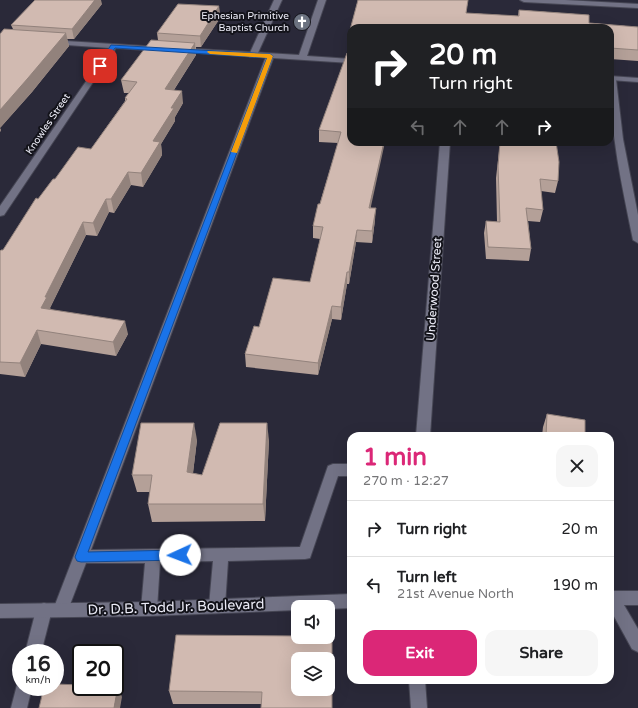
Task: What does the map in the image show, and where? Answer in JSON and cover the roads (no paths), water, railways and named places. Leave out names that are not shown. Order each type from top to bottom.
[{"type":"street","points":[[253,55],[278,0]]},
{"type":"street","points":[[302,58],[322,0]]},
{"type":"street","points":[[524,0],[638,6]]},
{"type":"street","points":[[45,41],[347,61]]},
{"type":"street","name":"Knowles Street","points":[[0,213],[114,46]]},
{"type":"street","points":[[61,610],[270,56]]},
{"type":"street","points":[[614,78],[638,80]]},
{"type":"street","points":[[614,100],[623,163],[638,240]]},
{"type":"street","name":"Underwood Street","points":[[423,432],[445,146]]},
{"type":"street","points":[[81,557],[305,552],[333,470],[347,470]]},
{"type":"street","points":[[217,606],[221,554]]},
{"type":"street","points":[[149,609],[153,556]]},
{"type":"street","points":[[614,598],[638,598]]},
{"type":"street","name":"Dr. D.B. Todd Jr. Boulevard","points":[[0,611],[149,609],[347,601]]},
{"type":"street","points":[[614,603],[638,644]]},
{"type":"street","points":[[35,644],[44,610]]},
{"type":"street","points":[[417,684],[419,708]]},
{"type":"street","points":[[19,708],[22,696]]},
{"type":"place","name":"Ephesian Primitive Baptist Church","points":[[302,22]]}]
